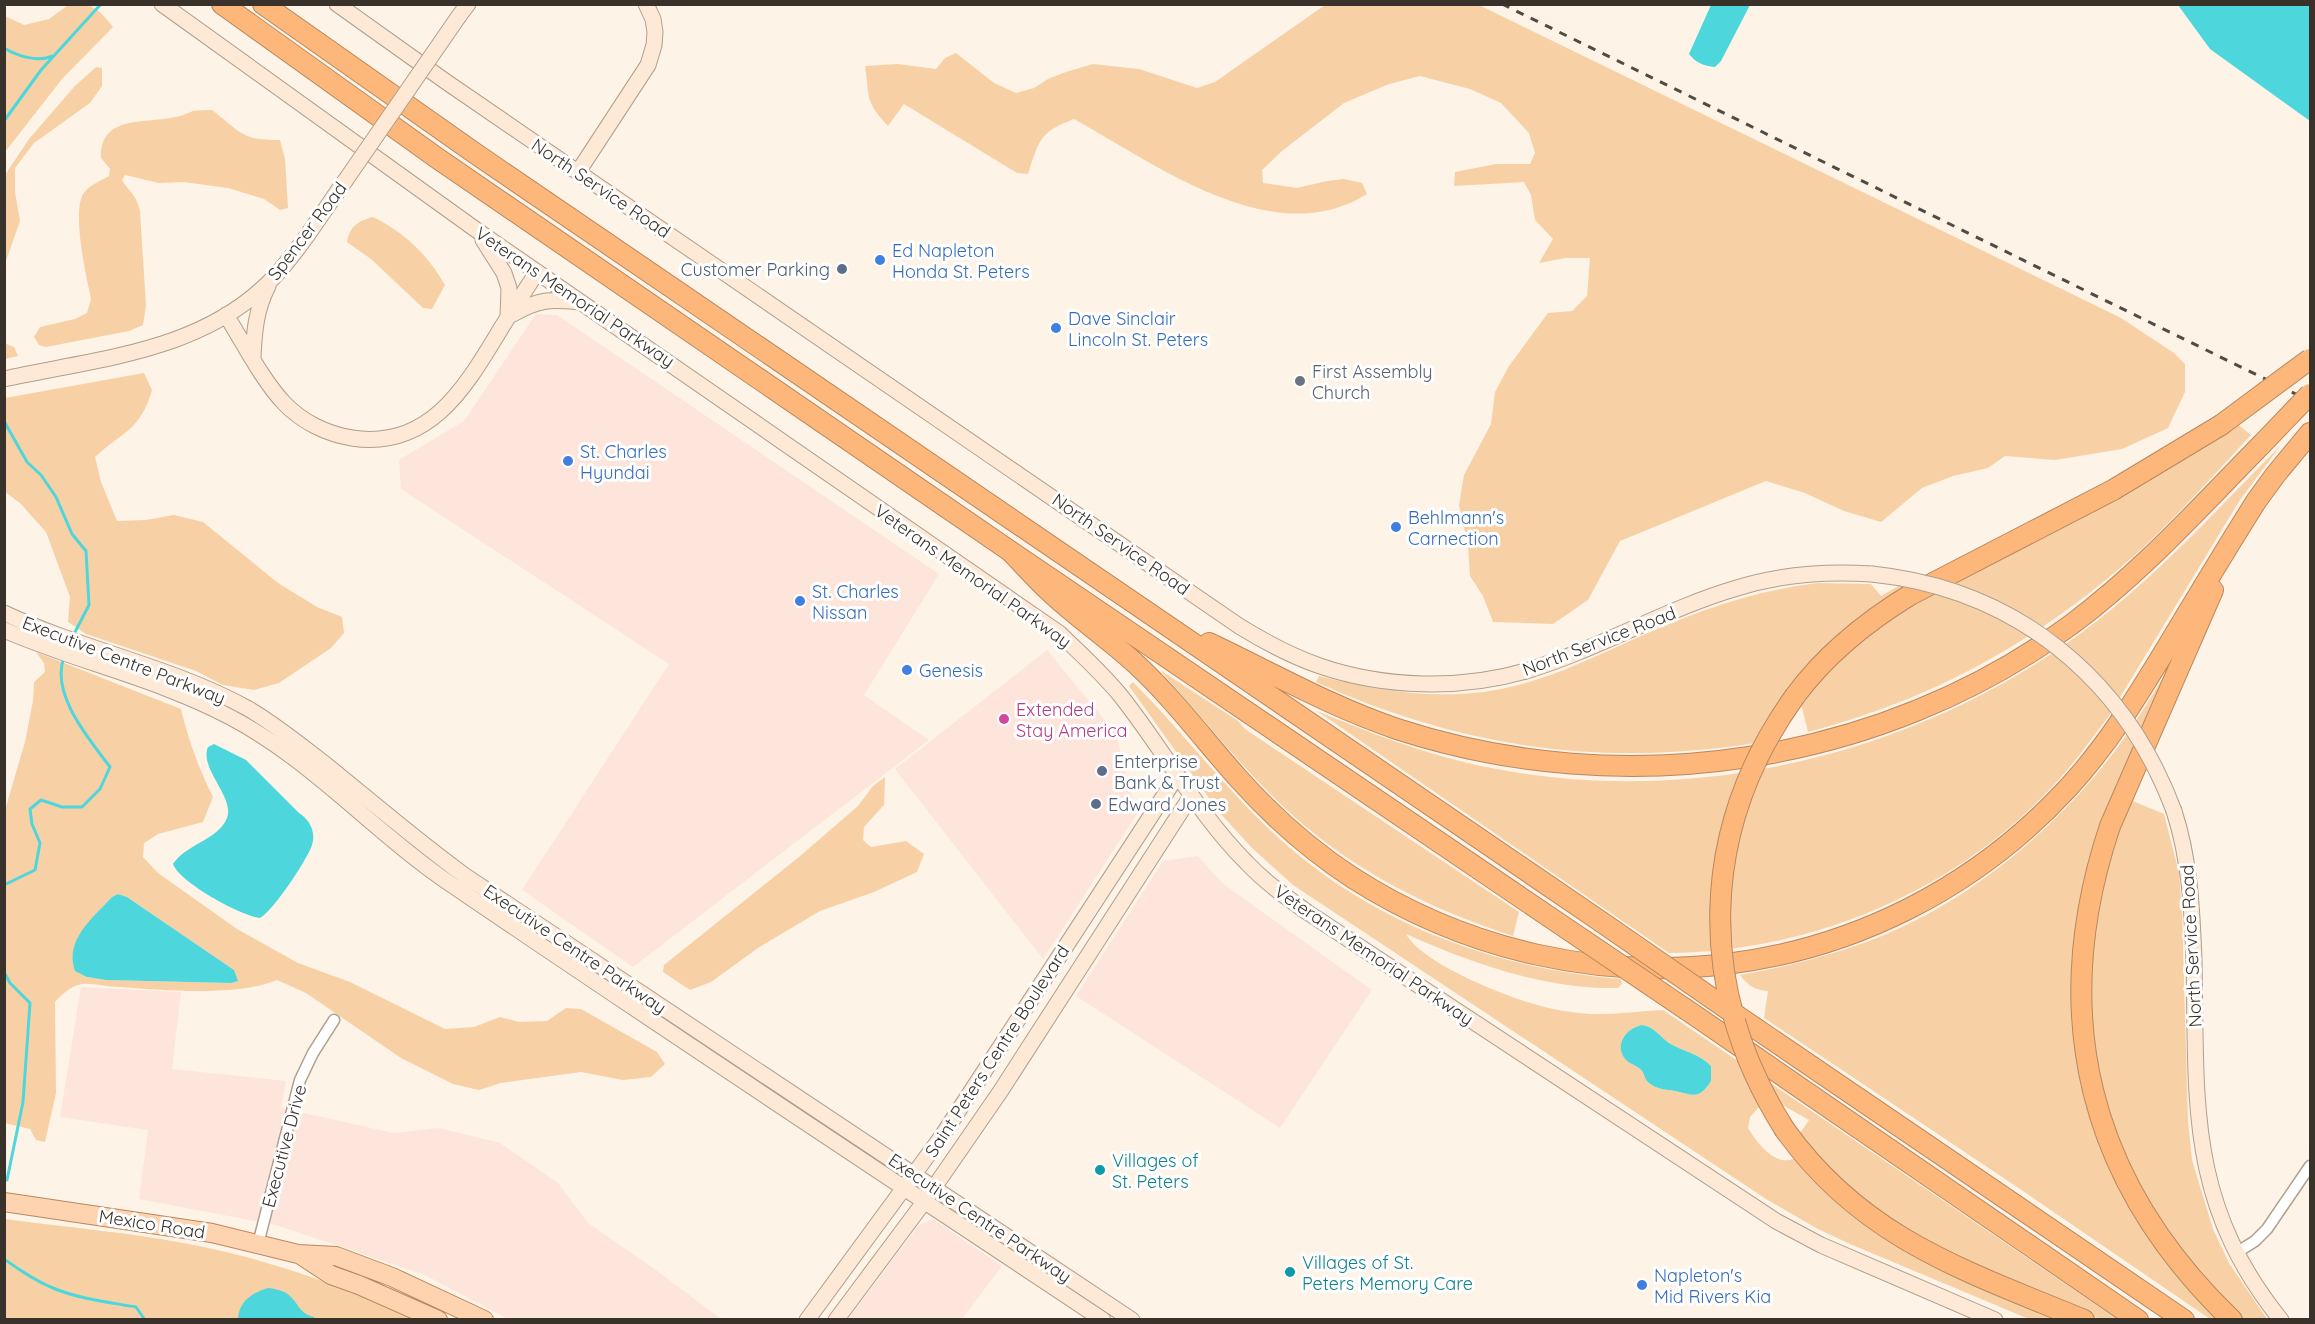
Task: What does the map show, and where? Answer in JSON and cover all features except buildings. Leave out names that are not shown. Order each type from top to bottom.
[{"type":"highway","points":[[222,4],[418,144],[2138,1320]]},
{"type":"highway","points":[[263,4],[456,141],[2184,1320]]},
{"type":"highway","points":[[2084,1320],[1934,1256],[1890,1232],[1859,1209],[1821,1174],[1785,1130],[1749,1065],[1734,1022],[1722,960],[1720,907],[1727,848],[1743,791],[1766,740],[1795,696],[1834,652],[1865,625],[1910,595],[2113,490],[2221,424],[2310,359]]},
{"type":"highway","points":[[1153,616],[1338,706],[1397,729],[1470,749],[1542,761],[1616,767],[1690,765],[1747,758],[1802,747],[1874,727],[1943,699],[2007,666],[2070,625],[2129,577],[2310,394]]},
{"type":"highway","points":[[1010,550],[1051,593],[1136,664],[1260,801],[1304,842],[1350,876],[1430,920],[1499,945],[1586,964],[1648,969],[1709,966],[1747,961],[1817,945],[1888,919],[1958,881],[2016,838],[2047,810],[2094,758],[2134,701],[2257,500],[2310,433]]},
{"type":"highway","points":[[2232,1320],[2198,1286],[2168,1250],[2147,1218],[2117,1161],[2101,1117],[2088,1064],[2081,983],[2088,907],[2100,855],[2110,826],[2208,604],[2236,532]]},
{"type":"main road","name":"Mexico Road","points":[[10,1203],[212,1233],[298,1254],[336,1256],[426,1291],[484,1320]]},
{"type":"main road","name":"Mexico Road","points":[[298,1254],[331,1275],[438,1320]]},
{"type":"street","name":"Veterans Memorial Parkway","points":[[162,4],[475,229],[1059,633],[1120,694],[1191,796],[1247,864],[1307,912],[1737,1195],[1821,1245],[1995,1320]]},
{"type":"street","name":"North Service Road","points":[[337,4],[1239,626],[1266,642],[1320,666],[1374,679],[1424,684],[1489,679],[1525,671],[1573,654],[1736,588],[1799,574],[1846,572],[1908,579],[1957,592],[2025,624],[2062,650],[2095,680],[2130,724],[2157,769],[2174,811],[2185,852],[2192,896],[2197,1097],[2202,1153],[2215,1203],[2236,1252],[2257,1287],[2281,1320]]},
{"type":"street","points":[[578,172],[643,74],[652,56],[655,32],[653,19],[646,4]]},
{"type":"street","name":"Spencer Road","points":[[11,378],[149,349],[196,333],[248,300],[273,278],[302,243],[464,10]]},
{"type":"street","points":[[475,229],[494,254],[510,288],[508,317]]},
{"type":"street","points":[[226,315],[284,403],[303,420],[339,435],[361,439],[382,438],[401,435],[419,427],[447,407],[457,396],[537,272]]},
{"type":"street","points":[[253,358],[254,332],[259,309],[273,278]]},
{"type":"street","points":[[508,317],[541,300],[582,302]]},
{"type":"street","name":"Executive Centre Parkway","points":[[4,613],[47,630],[96,657],[192,699],[257,733],[307,769],[436,874],[1103,1320]]},
{"type":"street","name":"Executive Centre Parkway","points":[[4,630],[42,646],[96,657],[192,683],[224,697],[267,721],[457,869],[662,1008],[935,1186],[1132,1320]]},
{"type":"street","name":"Saint Peters Centre Boulevard","points":[[807,1320],[905,1189],[988,1067],[1177,776]]},
{"type":"street","name":"Saint Peters Centre Boulevard","points":[[836,1320],[924,1202],[1014,1070],[1191,796]]},
{"type":"street","name":"Executive Drive","points":[[258,1244],[300,1080],[313,1053],[334,1020]]},
{"type":"street","points":[[2236,1252],[2255,1241],[2266,1229],[2310,1166]]},
{"type":"shaded area","points":[[68,5],[94,8],[113,27],[62,79],[5,152],[5,16],[24,25],[49,19]]},
{"type":"shaded area","points":[[1325,5],[1479,5],[2121,318],[2174,353],[2185,364],[2185,392],[2168,428],[2122,449],[2055,460],[2005,456],[1988,468],[1953,476],[1922,488],[1881,522],[1844,511],[1805,493],[1766,481],[1620,541],[1588,600],[1553,624],[1493,622],[1483,596],[1470,576],[1468,545],[1459,505],[1464,475],[1491,424],[1495,392],[1509,366],[1548,313],[1572,311],[1587,296],[1590,258],[1565,258],[1539,263],[1553,239],[1535,220],[1531,195],[1524,182],[1454,186],[1455,172],[1496,164],[1530,164],[1535,153],[1529,133],[1501,103],[1470,89],[1420,76],[1389,84],[1344,103],[1282,151],[1262,170],[1263,183],[1297,188],[1344,179],[1362,183],[1367,194],[1331,210],[1293,214],[1255,208],[1216,196],[1141,158],[1074,119],[1047,133],[1038,146],[1028,174],[1017,173],[904,104],[888,126],[869,98],[865,66],[898,64],[936,69],[945,58],[956,53],[994,83],[1016,93],[1034,88],[1066,72],[1093,64],[1139,69],[1197,88],[1215,82]]},
{"type":"shaded area","points":[[96,67],[102,68],[102,86],[90,103],[34,143],[15,168],[15,192],[20,221],[5,264],[5,175],[29,139],[74,87]]},
{"type":"shaded area","points":[[212,110],[236,130],[249,137],[280,140],[285,159],[288,208],[280,210],[264,199],[228,188],[183,182],[159,183],[125,175],[122,180],[135,197],[140,211],[146,306],[143,325],[129,331],[46,347],[39,345],[34,337],[40,327],[75,319],[87,313],[91,299],[81,247],[80,206],[82,196],[87,189],[109,176],[110,169],[101,158],[103,144],[108,134],[116,128],[139,121],[176,117],[193,111]]},
{"type":"shaded area","points":[[373,217],[405,237],[423,254],[438,274],[445,285],[432,309],[423,308],[371,259],[347,242],[350,232],[356,225]]},
{"type":"shaded area","points":[[536,314],[557,315],[939,574],[864,695],[929,740],[633,967],[522,890],[669,664],[401,489],[399,460],[464,421]]},
{"type":"shaded area","points":[[4,343],[14,347],[18,356],[5,359]]},
{"type":"shaded area","points":[[144,373],[152,390],[142,414],[130,429],[95,457],[101,482],[117,521],[146,520],[174,515],[203,522],[278,583],[317,607],[342,617],[344,633],[331,648],[279,683],[254,690],[223,685],[196,671],[86,634],[68,622],[70,597],[46,532],[20,503],[5,492],[5,398]]},
{"type":"shaded area","points":[[2235,422],[2251,435],[2154,537],[2084,597],[2011,647],[1934,688],[1894,705],[1808,732],[1800,700],[1808,688],[1876,624]]},
{"type":"shaded area","points":[[2281,445],[2240,500],[2108,717],[2051,788],[2013,825],[1970,858],[1925,886],[1877,909],[1827,928],[1775,941],[1722,950],[1669,953],[1317,711],[1377,735],[1439,755],[1481,766],[1561,778],[1643,781],[1724,775],[1805,760],[1883,737],[1959,706],[2030,667],[2097,621],[2146,580]]},
{"type":"shaded area","points":[[1819,583],[1871,584],[1881,596],[1902,584],[1905,588],[1801,674],[1770,715],[1774,740],[1714,749],[1655,753],[1597,752],[1540,747],[1484,738],[1428,724],[1372,705],[1316,682],[1319,676],[1369,687],[1420,694],[1496,690],[1550,675],[1723,604],[1770,591]]},
{"type":"shaded area","points":[[1047,650],[1116,734],[1137,814],[1043,959],[895,769]]},
{"type":"shaded area","points":[[36,652],[181,709],[194,754],[213,797],[203,822],[158,834],[144,843],[143,857],[158,873],[237,929],[298,963],[350,982],[445,1029],[474,1027],[500,1017],[519,1022],[547,1021],[566,1008],[581,1009],[657,1052],[665,1064],[651,1077],[623,1080],[581,1072],[501,1083],[479,1090],[453,1084],[401,1058],[306,993],[277,980],[242,989],[200,991],[82,984],[70,988],[55,1002],[56,1093],[45,1142],[36,1140],[30,1129],[5,1123],[5,810],[25,742],[33,701],[34,682],[45,672],[44,663]],"holes":[[[118,894],[127,897],[234,970],[231,983],[106,980],[87,977],[78,937],[112,897]]]},
{"type":"shaded area","points":[[2176,656],[2081,909],[2096,1124],[2224,1319],[2210,1319],[1764,1018],[1768,991],[1752,986],[1740,975],[1826,955],[1889,933],[1922,917],[1985,878],[2043,830],[2094,777],[2127,734]]},
{"type":"shaded area","points":[[1160,670],[1519,912],[1513,936],[1452,914],[1422,900],[1366,870],[1339,852],[1288,811],[1254,778]]},
{"type":"shaded area","points":[[1133,682],[1243,803],[1282,841],[1318,871],[1357,897],[1440,938],[1484,953],[1575,974],[1621,979],[1622,984],[1618,988],[1591,987],[1509,973],[1456,955],[1406,934],[1428,956],[1445,967],[1520,1000],[1568,1012],[1608,1014],[1663,1010],[2117,1319],[2100,1319],[1975,1268],[1896,1226],[1860,1201],[1827,1171],[1798,1136],[1809,1120],[1768,1097],[1750,1117],[1748,1128],[1768,1153],[1781,1160],[1796,1158],[1833,1195],[1860,1217],[1887,1238],[1921,1258],[1983,1286],[2067,1319],[2029,1319],[1850,1244],[1818,1229],[1766,1199],[1293,885],[1252,848],[1219,812],[1129,686]],"holes":[[[1646,1026],[1669,1043],[1701,1058],[1711,1066],[1711,1081],[1703,1091],[1692,1095],[1655,1087],[1647,1082],[1641,1069],[1626,1060],[1621,1049],[1623,1038],[1636,1027]]]},
{"type":"shaded area","points":[[885,777],[884,805],[864,827],[863,840],[871,847],[906,841],[924,854],[917,872],[874,892],[820,911],[758,948],[711,982],[690,990],[663,972],[664,965],[799,857],[858,806],[873,786]]},
{"type":"shaded area","points":[[2128,799],[2164,814],[2179,873],[2188,1121],[2192,1160],[2213,1229],[2229,1263],[2267,1319],[2243,1319],[2206,1284],[2160,1225],[2121,1151],[2101,1091],[2089,1020],[2094,911]]},
{"type":"shaded area","points":[[1198,856],[1222,883],[1372,990],[1280,1128],[1076,996],[1163,861]]},
{"type":"shaded area","points":[[81,987],[181,992],[172,1069],[286,1081],[281,1108],[394,1133],[438,1128],[500,1143],[558,1183],[588,1223],[721,1319],[508,1319],[425,1275],[276,1225],[139,1199],[148,1130],[60,1117]]},
{"type":"shaded area","points":[[5,1219],[154,1238],[204,1247],[315,1278],[422,1320],[5,1320]]},
{"type":"shaded area","points":[[933,1219],[1002,1266],[962,1319],[848,1319],[919,1225]]},
{"type":"water","points":[[1711,5],[1750,5],[1721,61],[1715,67],[1694,60],[1689,54]]},
{"type":"water","points":[[2178,5],[2310,5],[2310,121],[2210,49]]},
{"type":"water","points":[[214,744],[246,760],[306,819],[313,831],[312,845],[304,862],[281,896],[260,918],[239,911],[212,897],[186,880],[173,864],[186,851],[217,832],[227,818],[226,801],[208,764],[208,747]]},
{"type":"water","points":[[118,894],[127,897],[234,970],[238,981],[231,983],[106,980],[87,977],[75,971],[73,949],[82,930],[112,897]]},
{"type":"water","points":[[1642,1025],[1711,1066],[1711,1081],[1703,1091],[1692,1095],[1655,1087],[1647,1082],[1641,1069],[1626,1060],[1621,1049],[1623,1038],[1631,1030]]},
{"type":"water","points":[[268,1288],[286,1293],[302,1311],[314,1319],[238,1319],[241,1307],[247,1299]]},
{"type":"waterway","points":[[4,121],[41,70],[101,4]]},
{"type":"waterway","points":[[4,48],[28,58],[41,59],[53,56]]},
{"type":"waterway","points":[[4,421],[27,462],[41,475],[56,497],[72,534],[86,551],[89,605],[74,634]]},
{"type":"waterway","points":[[4,885],[35,870],[40,843],[32,824],[30,809],[41,800],[62,807],[82,807],[100,789],[110,767],[83,730],[67,701],[62,686],[61,671],[64,657]]},
{"type":"waterway","points":[[4,972],[10,983],[30,1003],[23,1102],[7,1180]]},
{"type":"waterway","points":[[4,1259],[34,1279],[63,1292],[136,1307],[145,1320]]},
{"type":"railway","points":[[1502,4],[2310,401]]},
{"type":"place","name":"Ed Napleton Honda St. Peters","points":[[880,260]]},
{"type":"place","name":"Customer Parking","points":[[842,269]]},
{"type":"place","name":"Dave Sinclair Lincoln St. Peters","points":[[1056,328]]},
{"type":"place","name":"First Assembly Church","points":[[1300,381]]},
{"type":"place","name":"St. Charles Hyundai","points":[[568,461]]},
{"type":"place","name":"Behlmann's Carnection","points":[[1396,527]]},
{"type":"place","name":"St. Charles Nissan","points":[[800,601]]},
{"type":"place","name":"Genesis","points":[[907,670]]},
{"type":"place","name":"Extended Stay America","points":[[1004,719]]},
{"type":"place","name":"Enterprise Bank & Trust","points":[[1102,771]]},
{"type":"place","name":"Edward Jones","points":[[1096,804]]},
{"type":"place","name":"Villages of St. Peters","points":[[1100,1170]]},
{"type":"place","name":"Villages of St. Peters Memory Care","points":[[1290,1272]]},
{"type":"place","name":"Napleton's Mid Rivers Kia","points":[[1642,1285]]}]
